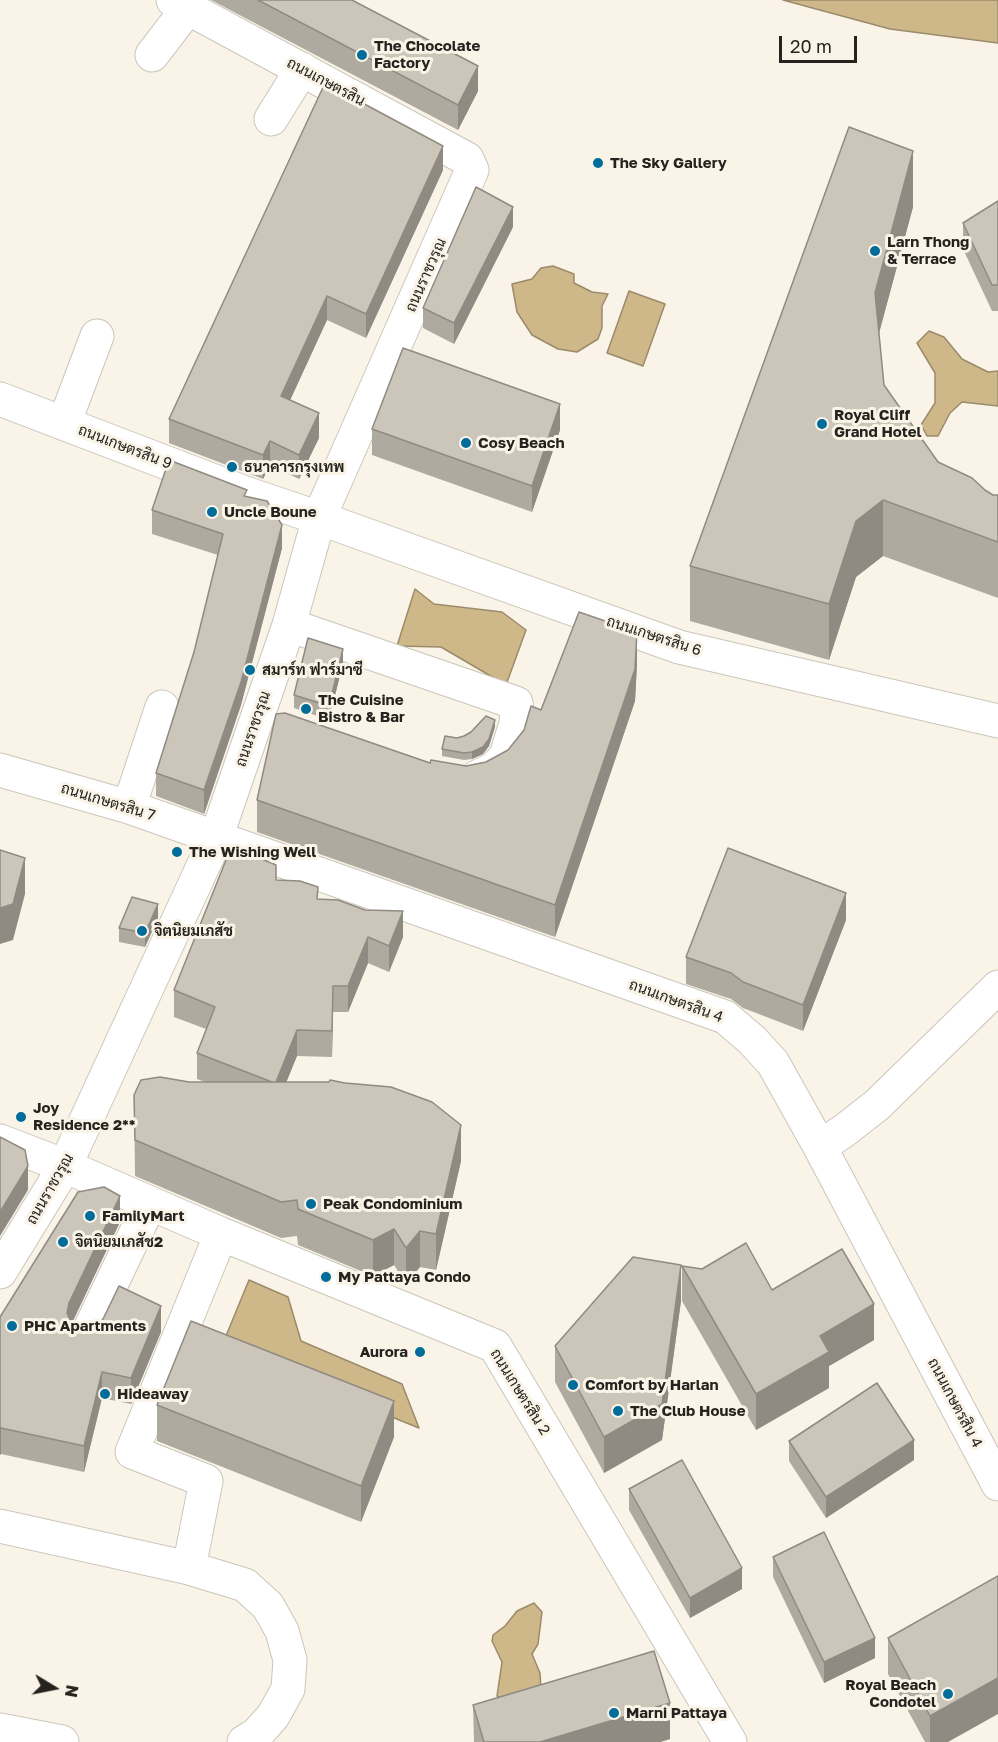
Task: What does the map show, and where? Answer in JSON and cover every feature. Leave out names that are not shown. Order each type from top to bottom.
[{"type":"street","points":[[153,55],[181,4]]},
{"type":"street","name":"ถนนเกษตรสิน","points":[[181,4],[467,159],[472,170]]},
{"type":"street","points":[[271,119],[302,69]]},
{"type":"street","name":"ถนนราชวรุณ","points":[[0,1272],[65,1166],[216,838],[289,625],[319,518],[472,170]]},
{"type":"street","points":[[65,424],[97,336]]},
{"type":"street","name":"ถนนเกษตรสิน 9","points":[[0,399],[248,494],[319,518]]},
{"type":"street","name":"ถนนเกษตรสิน 6","points":[[319,518],[679,647],[998,721]]},
{"type":"street","points":[[289,625],[516,704],[518,711],[516,723],[506,756],[494,769],[478,777],[464,779],[446,776]]},
{"type":"street","points":[[129,807],[162,707]]},
{"type":"street","points":[[257,716],[291,727]]},
{"type":"street","name":"ถนนเกษตรสิน 7","points":[[0,770],[129,807],[216,838]]},
{"type":"street","name":"ถนนเกษตรสิน 4","points":[[216,838],[725,1017],[752,1040],[773,1063],[820,1147],[998,1484]]},
{"type":"street","points":[[820,1147],[877,1105],[998,987]]},
{"type":"street","name":"ถนนเกษตรสิน 2","points":[[0,1141],[495,1346],[719,1740]]},
{"type":"street","points":[[86,1337],[150,1203]]},
{"type":"street","points":[[189,1568],[206,1481],[132,1452],[221,1234]]},
{"type":"street","points":[[0,1526],[189,1568],[245,1585],[268,1606],[282,1631],[290,1660],[288,1689],[273,1716],[257,1734],[244,1742]]},
{"type":"street","points":[[0,1730],[62,1742]]},
{"type":"shaded area","points":[[783,0],[998,0],[998,43],[890,29]]},
{"type":"shaded area","points":[[553,266],[574,274],[574,283],[592,292],[608,294],[602,306],[602,328],[598,339],[577,352],[558,349],[532,335],[517,312],[512,284],[532,279],[541,268]]},
{"type":"shaded area","points":[[629,291],[665,304],[643,366],[607,353]]},
{"type":"shaded area","points":[[929,331],[944,337],[962,359],[988,372],[998,371],[998,406],[962,402],[950,413],[938,436],[927,436],[921,425],[935,403],[935,373],[917,343]]},
{"type":"shaded area","points":[[415,589],[434,604],[502,612],[526,630],[506,685],[441,647],[397,646]]},
{"type":"shaded area","points":[[249,1280],[288,1297],[301,1341],[402,1384],[419,1428],[221,1348]]},
{"type":"shaded area","points":[[534,1603],[542,1612],[538,1644],[532,1654],[540,1673],[541,1689],[509,1703],[497,1696],[502,1662],[492,1641],[493,1635],[505,1626],[517,1611]]},
{"type":"building","points":[[258,0],[352,0],[478,66],[458,105]]},
{"type":"building","points":[[325,83],[443,146],[366,314],[327,296],[281,396],[319,413],[299,455],[270,441],[263,455],[169,419]]},
{"type":"building","name":"Royal Cliff Grand Hotel","points":[[849,127],[913,151],[875,293],[884,385],[938,462],[972,478],[993,495],[998,495],[998,542],[883,500],[856,521],[829,604],[690,566]]},
{"type":"building","points":[[476,187],[513,207],[454,323],[423,308]]},
{"type":"building","points":[[998,201],[998,285],[992,285],[963,223]]},
{"type":"building","name":"Cosy Beach","points":[[403,348],[560,404],[532,486],[372,429]]},
{"type":"building","points":[[169,460],[247,490],[244,496],[267,501],[282,525],[241,682],[204,790],[156,773],[194,652],[223,534],[152,510]]},
{"type":"building","points":[[579,612],[637,632],[635,669],[555,905],[257,800],[276,714],[285,713],[430,763],[431,760],[466,766],[486,762],[508,750],[524,730],[531,706],[541,710]]},
{"type":"building","points":[[308,638],[343,649],[329,706],[294,695]]},
{"type":"building","points":[[486,716],[495,720],[489,739],[483,747],[464,753],[442,749],[445,736],[457,738],[464,736]]},
{"type":"building","points":[[728,848],[846,893],[803,1005],[743,982],[731,973],[686,957]]},
{"type":"building","points":[[0,850],[25,858],[13,904],[0,908]]},
{"type":"building","points":[[230,850],[241,850],[276,865],[276,880],[300,881],[318,887],[317,899],[338,900],[365,910],[403,911],[389,946],[368,937],[348,986],[333,986],[332,1031],[297,1030],[276,1082],[197,1053],[215,1007],[174,990]]},
{"type":"building","points":[[132,897],[158,904],[145,933],[119,928]]},
{"type":"building","name":"Peak Condominium","points":[[160,1077],[189,1082],[329,1082],[330,1080],[391,1087],[432,1102],[461,1125],[436,1234],[420,1231],[406,1248],[394,1229],[373,1240],[298,1209],[297,1200],[281,1202],[135,1140],[134,1095],[141,1080]]},
{"type":"building","points":[[0,1137],[25,1150],[28,1166],[0,1212]]},
{"type":"building","points":[[104,1187],[120,1196],[69,1303],[67,1313],[77,1328],[87,1330],[97,1326],[103,1319],[119,1286],[161,1306],[131,1378],[102,1372],[84,1446],[0,1429],[0,1317],[78,1192]]},
{"type":"building","points":[[746,1243],[772,1290],[842,1249],[874,1304],[820,1336],[829,1352],[756,1394],[682,1266],[702,1269]]},
{"type":"building","name":"The Club House","points":[[633,1257],[681,1265],[662,1404],[604,1437],[555,1346]]},
{"type":"building","points":[[191,1321],[394,1401],[361,1486],[157,1405]]},
{"type":"building","points":[[877,1383],[914,1440],[826,1497],[789,1441]]},
{"type":"building","points":[[682,1460],[742,1568],[690,1598],[629,1489]]},
{"type":"building","points":[[824,1532],[875,1638],[824,1662],[773,1557]]},
{"type":"building","points":[[998,1576],[998,1678],[930,1716],[888,1638]]},
{"type":"building","points":[[654,1651],[670,1703],[540,1742],[484,1742],[473,1705]]},
{"type":"place","name":"The Chocolate Factory","points":[[362,55]]},
{"type":"place","name":"The Sky Gallery","points":[[598,163]]},
{"type":"place","name":"Larn Thong & Terrace","points":[[875,251]]},
{"type":"place","name":"Royal Cliff Grand Hotel","points":[[822,424]]},
{"type":"place","name":"Cosy Beach","points":[[466,443]]},
{"type":"place","name":"ธนาคารกรุงเทพ","points":[[232,467]]},
{"type":"place","name":"Uncle Boune","points":[[212,512]]},
{"type":"place","name":"สมาร์ท ฟาร์มาซี","points":[[250,670]]},
{"type":"place","name":"The Cuisine Bistro & Bar","points":[[306,709]]},
{"type":"place","name":"The Wishing Well","points":[[177,852]]},
{"type":"place","name":"จิตนิยมเภสัช","points":[[142,931]]},
{"type":"place","name":"Joy Residence 2**","points":[[21,1117]]},
{"type":"place","name":"Peak Condominium","points":[[311,1204]]},
{"type":"place","name":"FamilyMart","points":[[90,1216]]},
{"type":"place","name":"จิตนิยมเภสัช2","points":[[63,1242]]},
{"type":"place","name":"My Pattaya Condo","points":[[326,1277]]},
{"type":"place","name":"PHC Apartments","points":[[12,1326]]},
{"type":"place","name":"Aurora","points":[[420,1352]]},
{"type":"place","name":"Comfort by Harlan","points":[[573,1385]]},
{"type":"place","name":"Hideaway","points":[[105,1394]]},
{"type":"place","name":"The Club House","points":[[618,1411]]},
{"type":"place","name":"Royal Beach Condotel","points":[[948,1694]]},
{"type":"place","name":"Marni Pattaya","points":[[614,1713]]}]
